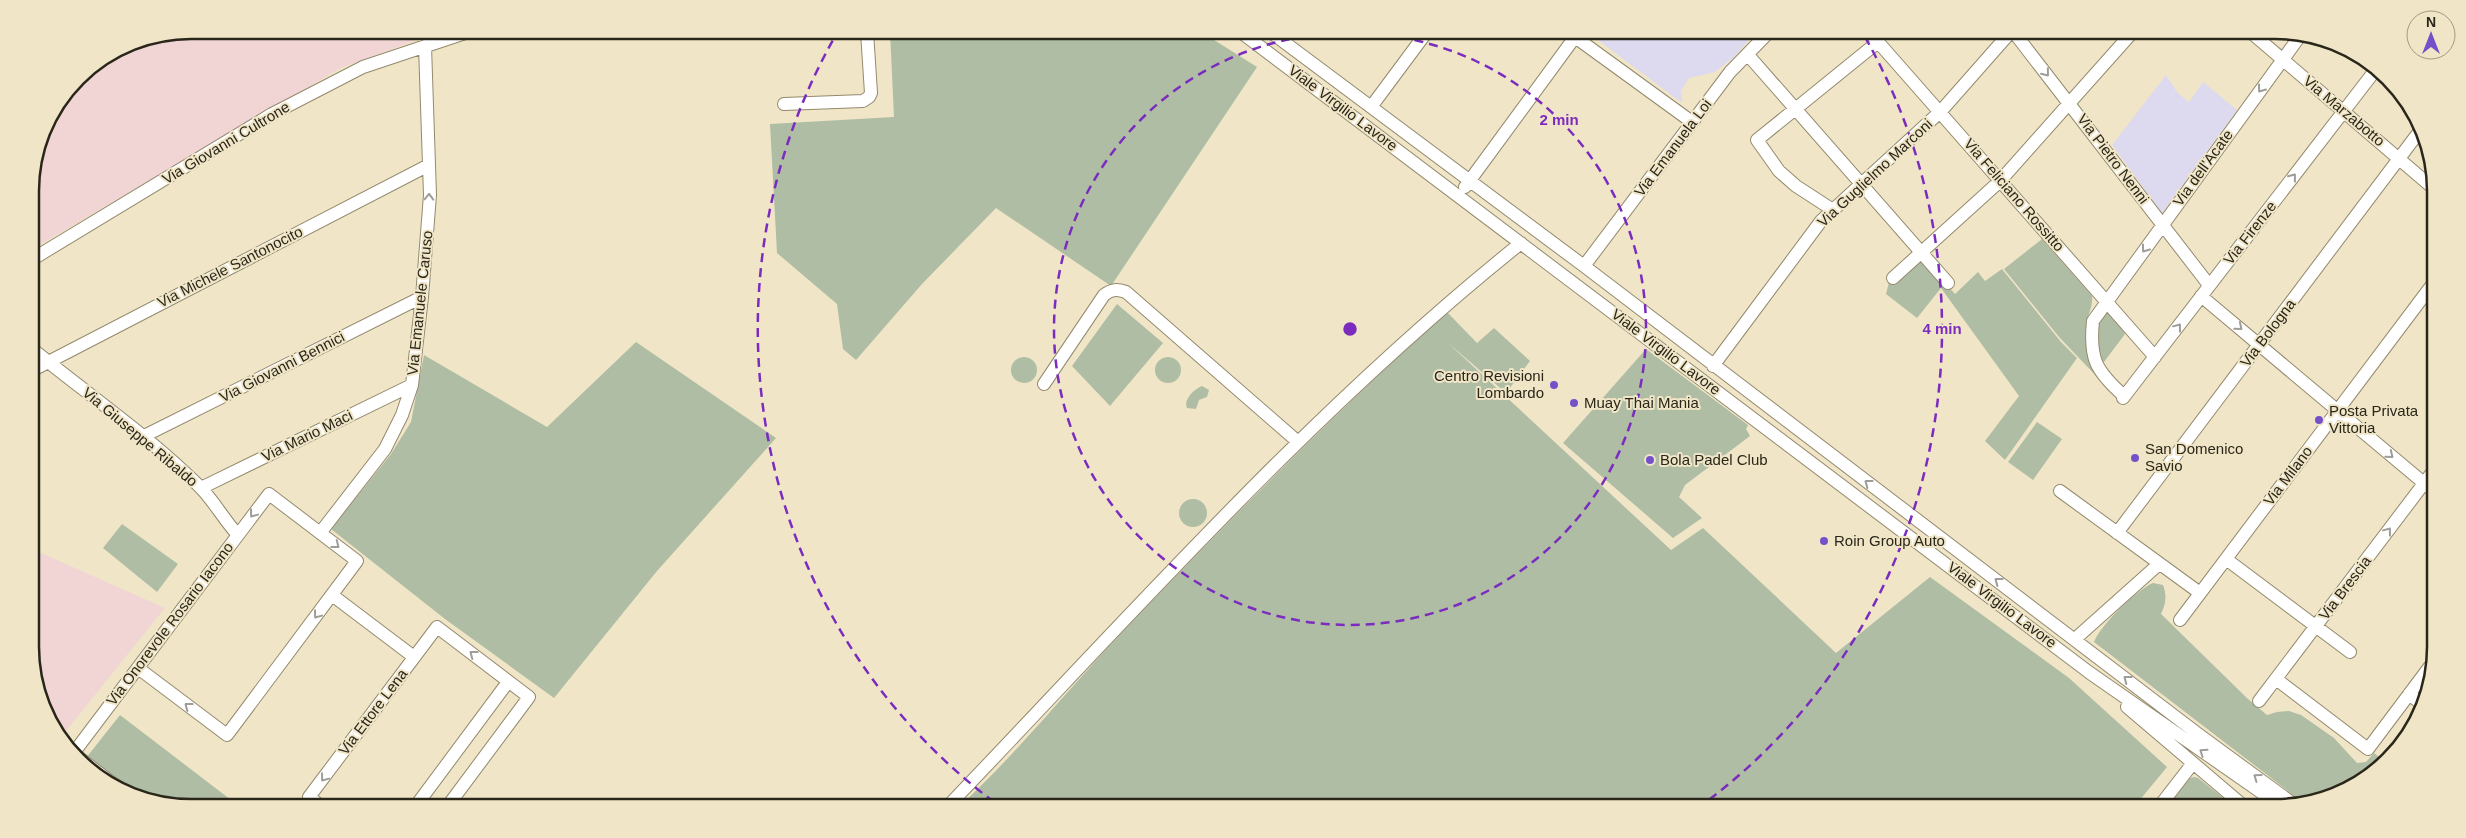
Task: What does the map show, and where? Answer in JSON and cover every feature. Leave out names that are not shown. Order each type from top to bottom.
[{"type":"street","points":[[428,45],[436,39]]},
{"type":"street","name":"Via Giovanni Cultrone","points":[[39,255],[272,114],[363,67],[446,39]]},
{"type":"street","points":[[784,104],[868,99],[871,93],[867,39]]},
{"type":"street","name":"Viale Virgilio Lavore","points":[[1250,39],[2090,673],[2272,799]]},
{"type":"street","points":[[1280,39],[1584,266],[2198,734],[2286,799]]},
{"type":"street","points":[[1371,106],[1421,39]]},
{"type":"street","points":[[1459,195],[1574,39]]},
{"type":"street","points":[[1578,39],[1692,122]]},
{"type":"street","name":"Via Emanuela Loi","points":[[1584,266],[1730,72],[1762,39]]},
{"type":"street","points":[[1833,210],[1796,186],[1779,171],[1757,140],[1796,110],[1873,39]]},
{"type":"street","name":"Via Feliciano Rossitto","points":[[1875,39],[2155,357]]},
{"type":"street","name":"Via Guglielmo Marconi","points":[[1713,366],[1821,220],[1940,111],[2004,39]]},
{"type":"street","name":"Via Pietro Nenni","points":[[2019,39],[2071,103],[2162,225],[2209,284]]},
{"type":"street","points":[[1893,278],[2000,181],[2127,39]]},
{"type":"street","name":"Via Marzabotto","points":[[2258,39],[2427,183]]},
{"type":"street","name":"Via dell'Acate","points":[[2124,397],[2106,380],[2096,364],[2091,343],[2094,321],[2297,40]]},
{"type":"street","name":"Via Emanuele Caruso","points":[[320,533],[385,450],[402,415],[412,385],[422,297],[430,195],[428,45]]},
{"type":"street","points":[[1748,55],[1948,282]]},
{"type":"street","name":"Via Firenze","points":[[2124,397],[2209,284],[2372,74]]},
{"type":"street","name":"Via Bologna","points":[[2117,533],[2416,135]]},
{"type":"street","name":"Via Michele Santonocito","points":[[39,366],[429,165]]},
{"type":"street","points":[[955,799],[1296,441],[1460,291],[1521,243]]},
{"type":"street","points":[[1044,384],[1104,295],[1114,289],[1120,290],[1126,292],[1296,441]]},
{"type":"street","name":"Via Milano","points":[[2180,620],[2427,292]]},
{"type":"street","points":[[2201,296],[2337,411],[2427,480]]},
{"type":"street","name":"Via Giovanni Bennici","points":[[142,437],[422,297]]},
{"type":"street","name":"Via Giuseppe Ribaldo","points":[[39,354],[142,437],[201,488],[224,520],[238,535]]},
{"type":"street","points":[[1718,391],[1729,378]]},
{"type":"street","name":"Via Mario Maci","points":[[201,488],[412,385]]},
{"type":"street","name":"Via Brescia","points":[[2259,701],[2427,485]]},
{"type":"street","points":[[2060,491],[2200,594]]},
{"type":"street","name":"Via Onorevole Rosario Iacono","points":[[77,748],[269,494],[320,533]]},
{"type":"street","points":[[138,668],[227,736],[357,562],[320,533]]},
{"type":"street","points":[[2226,559],[2350,652]]},
{"type":"street","points":[[2074,639],[2159,564]]},
{"type":"street","points":[[332,595],[414,657]]},
{"type":"street","name":"Via Ettore Lena","points":[[314,799],[437,627],[508,682]]},
{"type":"street","points":[[2276,679],[2368,749],[2425,672]]},
{"type":"street","name":"Viale Virgilio Lavore","points":[[2090,673],[2235,799]]},
{"type":"street","points":[[421,799],[508,682],[529,698],[453,799]]},
{"type":"street","points":[[2409,694],[2417,700]]},
{"type":"street","points":[[2164,799],[2193,763]]},
{"type":"shaded area","points":[[419,39],[341,68],[39,245],[39,181],[44,151],[50,133],[70,98],[91,76],[106,64],[133,50],[171,40]]},
{"type":"shaded area","points":[[1597,39],[1750,39],[1733,58],[1715,72],[1689,78],[1681,91],[1682,103]]},
{"type":"shaded area","points":[[2166,75],[2177,92],[2189,102],[2203,82],[2237,110],[2162,213],[2112,145]]},
{"type":"shaded area","points":[[39,552],[165,608],[65,733],[47,696],[39,657]]},
{"type":"green space","points":[[890,39],[1213,39],[1257,67],[1111,286],[996,208],[922,284],[856,360],[843,349],[837,304],[777,253],[770,124],[894,117]]},
{"type":"green space","points":[[2042,239],[2092,296],[2085,333],[2086,347],[2099,379],[2059,337],[2004,269]]},
{"type":"green space","points":[[1922,255],[1955,294],[1978,272],[1985,281],[2002,269],[2061,342],[2077,358],[2005,460],[1985,441],[2019,396],[1941,288],[1917,318],[1886,294],[1889,282]]},
{"type":"green space","points":[[1117,304],[1163,343],[1110,406],[1072,366]]},
{"type":"green space","points":[[2105,311],[2117,321],[2125,334],[2104,362],[2098,352],[2096,340],[2100,315]]},
{"type":"green space","points":[[1447,312],[1477,343],[1494,328],[1530,361],[1506,393],[1447,342],[1671,550],[1703,528],[1836,653],[1930,577],[2069,678],[2167,767],[2141,799],[967,799],[1006,760],[1132,622],[1247,503],[1366,387]]},
{"type":"green space","points":[[636,342],[776,438],[657,571],[554,698],[445,619],[331,529],[391,454],[411,422],[424,355],[547,427]]},
{"type":"green space","name":"Bola Padel Club","points":[[1646,349],[1748,425],[1746,429],[1750,436],[1685,485],[1679,497],[1702,518],[1673,538],[1563,443]]},
{"type":"green space","points":[[1024,357],[1033,361],[1037,370],[1033,379],[1024,383],[1015,379],[1011,370],[1015,361]]},
{"type":"green space","points":[[1168,357],[1177,361],[1181,370],[1177,379],[1168,383],[1159,379],[1155,370],[1159,361]]},
{"type":"green space","points":[[1202,386],[1209,390],[1207,397],[1199,400],[1196,409],[1187,408],[1186,405],[1190,395]]},
{"type":"green space","points":[[2037,422],[2062,439],[2033,480],[2008,462]]},
{"type":"green space","points":[[1193,499],[1203,503],[1207,513],[1203,523],[1193,527],[1183,523],[1179,513],[1183,503]]},
{"type":"green space","points":[[122,524],[178,564],[157,592],[103,548]]},
{"type":"green space","points":[[2153,583],[2163,585],[2165,600],[2161,614],[2248,699],[2267,715],[2289,711],[2301,715],[2334,738],[2357,763],[2366,762],[2374,753],[2380,758],[2368,768],[2342,784],[2324,791],[2296,797],[2094,642],[2104,626],[2120,608]]},
{"type":"green space","points":[[120,715],[230,799],[171,798],[151,794],[115,779],[86,758]]},
{"type":"green space","points":[[2198,778],[2225,799],[2173,799],[2187,779]]},
{"type":"place","name":"Centro Revisioni Lombardo","points":[[1554,385]]},
{"type":"place","name":"Muay Thai Mania","points":[[1574,403]]},
{"type":"place","name":"Posta Privata Vittoria","points":[[2319,420]]},
{"type":"place","name":"San Domenico Savio","points":[[2135,458]]},
{"type":"place","name":"Bola Padel Club","points":[[1650,460]]},
{"type":"place","name":"Roin Group Auto","points":[[1824,541]]}]
